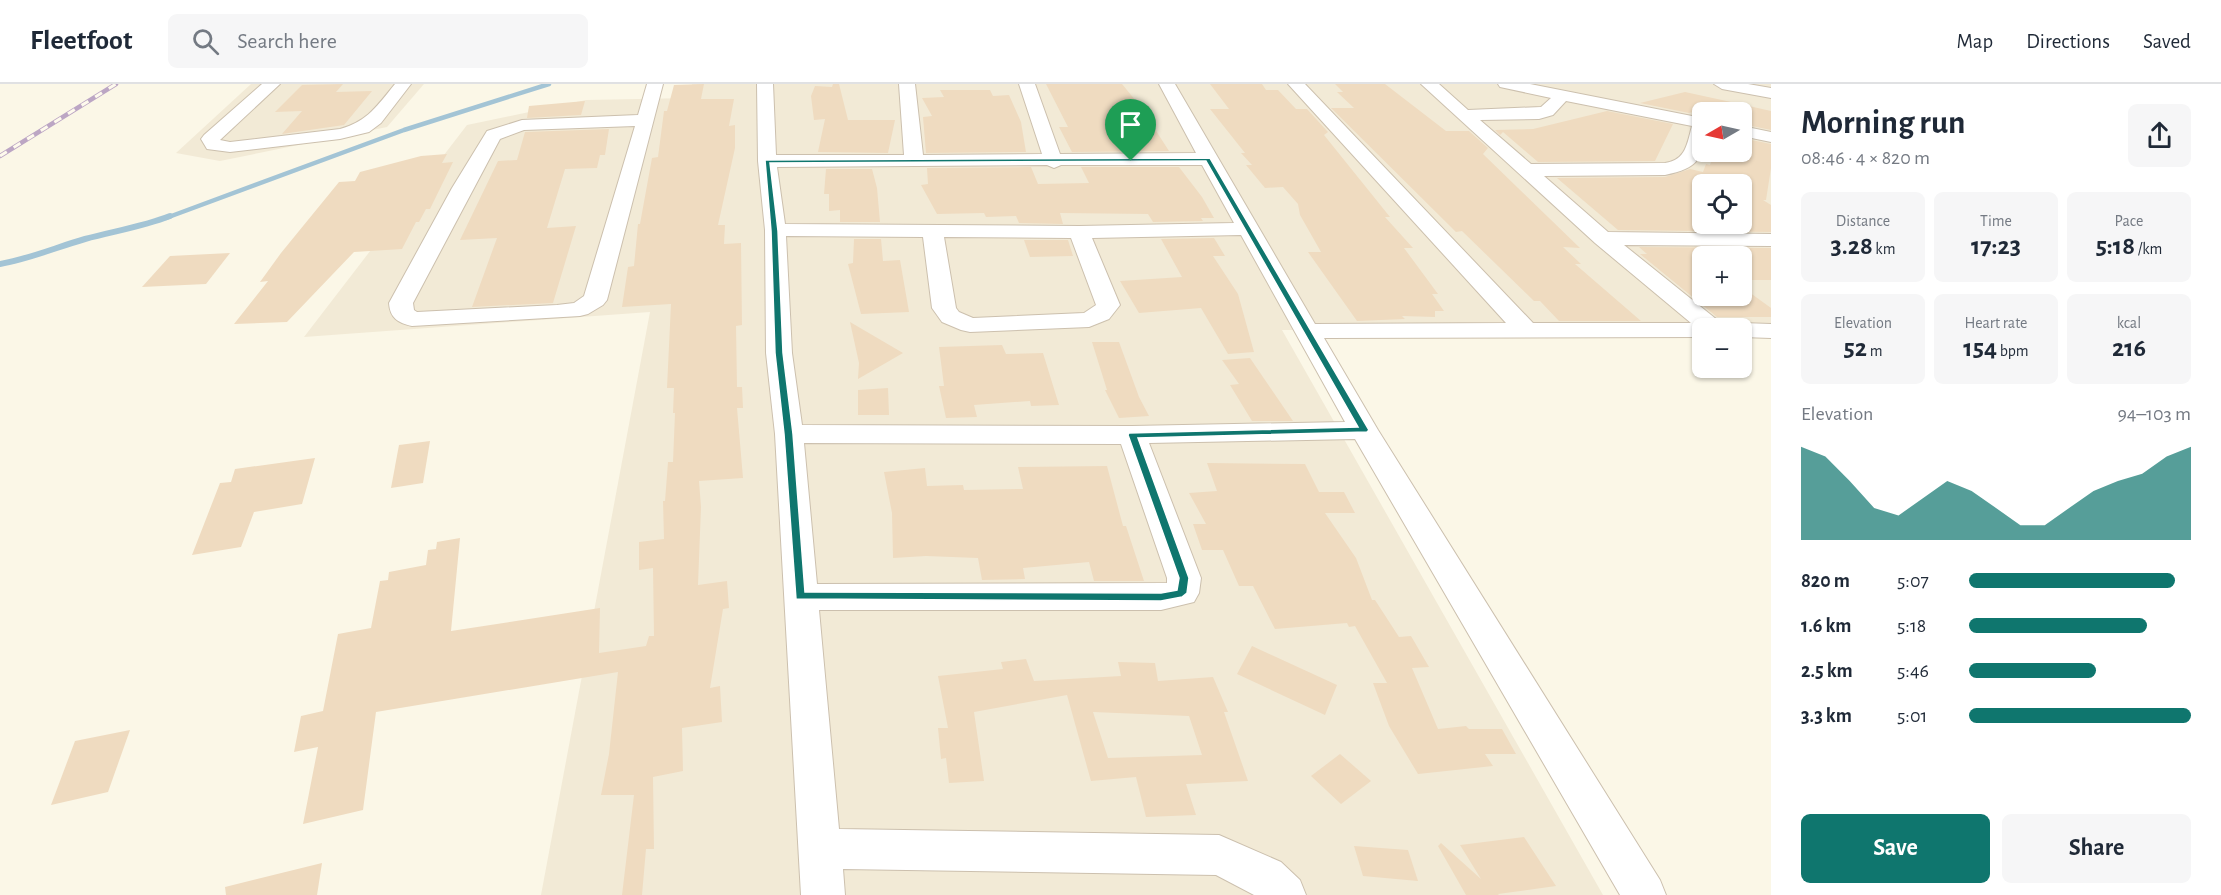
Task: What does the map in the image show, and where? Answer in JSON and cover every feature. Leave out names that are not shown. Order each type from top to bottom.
[{"type":"street","points":[[272,84],[210,139],[213,145],[230,147],[340,134],[363,128],[375,119],[403,84]]},
{"type":"street","points":[[644,120],[522,125],[493,135],[401,303],[402,313],[412,319],[492,317],[580,309],[595,300],[655,84]]},
{"type":"street","points":[[765,84],[767,161],[775,231],[779,353],[789,434],[823,895]]},
{"type":"street","points":[[907,84],[914,162]]},
{"type":"street","points":[[1027,84],[1054,162]]},
{"type":"street","points":[[1167,84],[1247,229],[1309,331],[1364,430],[1644,895]]},
{"type":"street","points":[[1296,84],[1528,332]]},
{"type":"street","points":[[1429,84],[1603,238],[1700,318]]},
{"type":"street","points":[[1506,84],[1692,121]]},
{"type":"street","points":[[1722,84],[1771,93]]},
{"type":"street","points":[[1466,115],[1539,114],[1547,111],[1563,95]]},
{"type":"street","points":[[1752,133],[1771,137]]},
{"type":"street","points":[[1526,171],[1665,169],[1683,167],[1692,157]]},
{"type":"street","points":[[767,161],[1054,162],[1208,159]]},
{"type":"street","points":[[775,231],[1079,232],[1247,229]]},
{"type":"street","points":[[933,232],[944,308],[950,317],[970,325],[1089,320],[1101,314],[1108,305],[1079,232]]},
{"type":"street","points":[[1603,238],[1771,240]]},
{"type":"street","points":[[1309,331],[1692,330]]},
{"type":"street","points":[[1752,330],[1771,331]]},
{"type":"street","points":[[789,434],[1132,435],[1364,430]]},
{"type":"street","points":[[800,597],[1161,597],[1182,593],[1184,578],[1132,435]]},
{"type":"street","points":[[819,849],[1219,855],[1266,877],[1284,895]]},
{"type":"shaded area","points":[[251,84],[424,84],[387,127],[220,161],[176,153]]},
{"type":"shaded area","points":[[692,84],[1771,84],[1771,331],[1752,331],[1752,318],[1692,318],[1692,330],[1282,330],[1603,895],[541,895],[650,312],[304,337],[467,125],[586,100],[690,98]]},
{"type":"building","points":[[343,84],[336,92],[372,91],[344,125],[282,134],[302,111],[275,112],[302,85]]},
{"type":"building","points":[[704,84],[701,99],[734,99],[729,126],[735,125],[735,148],[718,225],[725,225],[724,244],[741,243],[742,325],[736,326],[737,387],[742,387],[743,408],[737,408],[743,478],[699,481],[701,507],[698,585],[727,581],[729,608],[723,609],[710,688],[720,686],[722,722],[682,728],[683,771],[653,777],[654,849],[646,849],[642,895],[622,895],[634,795],[601,795],[609,754],[618,672],[376,712],[363,810],[303,824],[318,747],[294,752],[301,716],[323,711],[338,634],[371,628],[380,581],[388,580],[389,572],[426,565],[428,550],[436,549],[437,542],[460,538],[451,631],[600,608],[599,653],[646,646],[649,636],[654,636],[653,568],[639,570],[639,542],[664,539],[663,501],[665,501],[668,462],[673,462],[675,413],[673,413],[674,388],[667,388],[671,304],[622,307],[628,267],[634,266],[638,224],[640,224],[652,158],[658,157],[664,111],[667,111],[674,85]]},
{"type":"building","points":[[833,84],[839,84],[848,120],[895,120],[888,153],[818,152],[825,119],[814,120],[811,96],[815,86],[832,87]]},
{"type":"building","points":[[1046,84],[1122,84],[1140,106],[1169,151],[1072,152],[1059,127],[1068,127]]},
{"type":"building","points":[[1210,84],[1262,84],[1266,90],[1278,90],[1296,109],[1307,109],[1328,132],[1324,135],[1390,217],[1385,217],[1413,248],[1404,248],[1438,294],[1432,294],[1444,311],[1435,311],[1435,317],[1402,316],[1405,319],[1357,321],[1308,252],[1321,252],[1300,215],[1298,204],[1283,187],[1265,188],[1246,165],[1252,165],[1241,153],[1245,153],[1210,109],[1229,109]]},
{"type":"building","points":[[1335,84],[1385,84],[1446,131],[1469,131],[1488,148],[1483,154],[1580,248],[1563,247],[1581,264],[1575,264],[1641,321],[1559,321],[1540,301],[1534,301],[1462,231],[1456,232],[1331,108],[1354,108],[1337,92],[1343,92]]},
{"type":"building","points":[[940,90],[990,90],[993,96],[1009,95],[1021,122],[1026,152],[926,153],[923,117],[932,116],[922,98],[944,97]]},
{"type":"building","points":[[1685,92],[1731,102],[1692,102],[1692,112],[1689,113],[1640,103]]},
{"type":"building","points":[[585,101],[581,115],[527,118],[529,106]]},
{"type":"building","points":[[1752,107],[1771,111],[1771,130],[1752,126]]},
{"type":"building","points":[[1607,111],[1673,124],[1655,161],[1538,162],[1503,132],[1500,135],[1495,130],[1533,129]]},
{"type":"building","points":[[609,129],[605,155],[600,155],[597,168],[565,169],[547,228],[576,226],[553,303],[472,307],[497,238],[460,240],[498,161],[517,160],[525,132]]},
{"type":"building","points":[[1752,140],[1771,144],[1771,168],[1766,200],[1763,200],[1771,205],[1771,232],[1752,232],[1752,174],[1692,174],[1692,231],[1618,230],[1557,178],[1665,177],[1690,169],[1703,172],[1706,164],[1710,165],[1711,162],[1752,162]]},
{"type":"building","points":[[447,154],[442,163],[453,162],[430,209],[426,209],[419,222],[416,222],[402,249],[354,252],[287,322],[234,324],[268,281],[260,282],[281,253],[339,182],[355,181],[360,172],[421,156]]},
{"type":"building","points":[[1031,167],[1038,184],[1089,183],[1081,167],[1179,167],[1202,197],[1214,218],[1201,218],[1203,221],[1153,222],[1148,214],[1060,213],[1063,224],[1019,223],[1016,216],[986,217],[984,213],[937,214],[921,185],[928,184],[927,168]]},
{"type":"building","points":[[826,169],[872,169],[877,188],[880,222],[840,222],[840,210],[829,211],[829,194],[824,194]]},
{"type":"building","points":[[1214,238],[1225,256],[1213,256],[1238,294],[1254,352],[1228,354],[1201,308],[1139,313],[1120,281],[1182,277],[1161,239]]},
{"type":"building","points":[[854,239],[881,239],[883,261],[900,260],[909,312],[861,314],[848,264],[853,263]]},
{"type":"building","points":[[1024,240],[1068,240],[1073,256],[1030,257]]},
{"type":"building","points":[[1639,247],[1692,247],[1692,297],[1640,254],[1647,254]]},
{"type":"building","points":[[1752,248],[1771,248],[1771,280],[1752,280]]},
{"type":"building","points":[[230,253],[206,284],[142,287],[170,256]]},
{"type":"building","points":[[1752,294],[1771,308],[1771,317],[1717,317],[1704,306],[1752,306]]},
{"type":"building","points":[[850,322],[903,353],[858,379],[859,363]]},
{"type":"building","points":[[1092,342],[1119,342],[1139,397],[1149,416],[1119,418],[1105,390],[1107,390]]},
{"type":"building","points":[[1002,345],[1006,354],[1043,353],[1059,405],[1031,406],[1030,401],[974,405],[977,417],[946,418],[939,386],[944,386],[939,347]]},
{"type":"building","points":[[1250,358],[1293,421],[1252,421],[1230,385],[1239,384],[1222,360]]},
{"type":"building","points":[[888,388],[889,415],[858,415],[858,390]]},
{"type":"building","points":[[430,441],[423,483],[391,488],[399,445]]},
{"type":"building","points":[[315,458],[302,504],[254,512],[241,547],[192,555],[220,483],[231,482],[235,469]]},
{"type":"building","points":[[1207,463],[1305,464],[1319,492],[1344,492],[1355,513],[1325,513],[1356,558],[1372,600],[1375,600],[1399,637],[1411,636],[1429,667],[1412,668],[1438,729],[1466,726],[1469,729],[1502,729],[1516,754],[1485,754],[1493,766],[1418,774],[1389,726],[1373,683],[1387,683],[1355,626],[1349,627],[1347,623],[1275,629],[1253,586],[1239,586],[1223,550],[1202,550],[1193,524],[1206,524],[1189,493],[1217,491]]},
{"type":"building","points":[[1107,466],[1123,526],[1126,526],[1144,581],[1094,581],[1089,562],[1023,568],[1025,579],[982,580],[978,558],[926,556],[893,558],[892,513],[884,472],[925,468],[927,486],[963,485],[964,490],[1023,489],[1018,467]]},
{"type":"building","points":[[1252,646],[1337,685],[1325,715],[1237,674]]},
{"type":"building","points":[[1026,659],[1034,681],[1121,676],[1118,662],[1155,663],[1158,681],[1213,677],[1228,712],[1224,712],[1248,781],[1186,784],[1196,815],[1146,817],[1136,777],[1091,781],[1067,695],[974,712],[984,781],[949,783],[946,758],[941,759],[938,728],[948,728],[938,676],[1003,669],[1001,662]],"holes":[[[1093,712],[1189,716],[1202,755],[1108,758]]]},
{"type":"building","points":[[130,730],[108,792],[51,805],[75,741]]},
{"type":"building","points":[[1340,754],[1371,781],[1341,804],[1311,776]]},
{"type":"building","points":[[1524,837],[1556,886],[1499,895],[1466,895],[1438,846],[1441,843],[1481,879],[1460,845]]},
{"type":"building","points":[[1354,846],[1408,850],[1418,881],[1363,876]]},
{"type":"building","points":[[322,863],[317,895],[226,895],[225,887]]},
{"type":"waterway","points":[[166,218],[404,130],[549,84]]},
{"type":"waterway","points":[[0,264],[170,216]]},
{"type":"railway","points":[[0,156],[116,84]]},
{"type":"route","points":[[1208,159],[1364,430],[1132,435],[1184,578],[1182,593],[1161,597],[800,597],[789,434],[779,353],[775,231],[767,161],[1131,161],[1208,159]]}]
